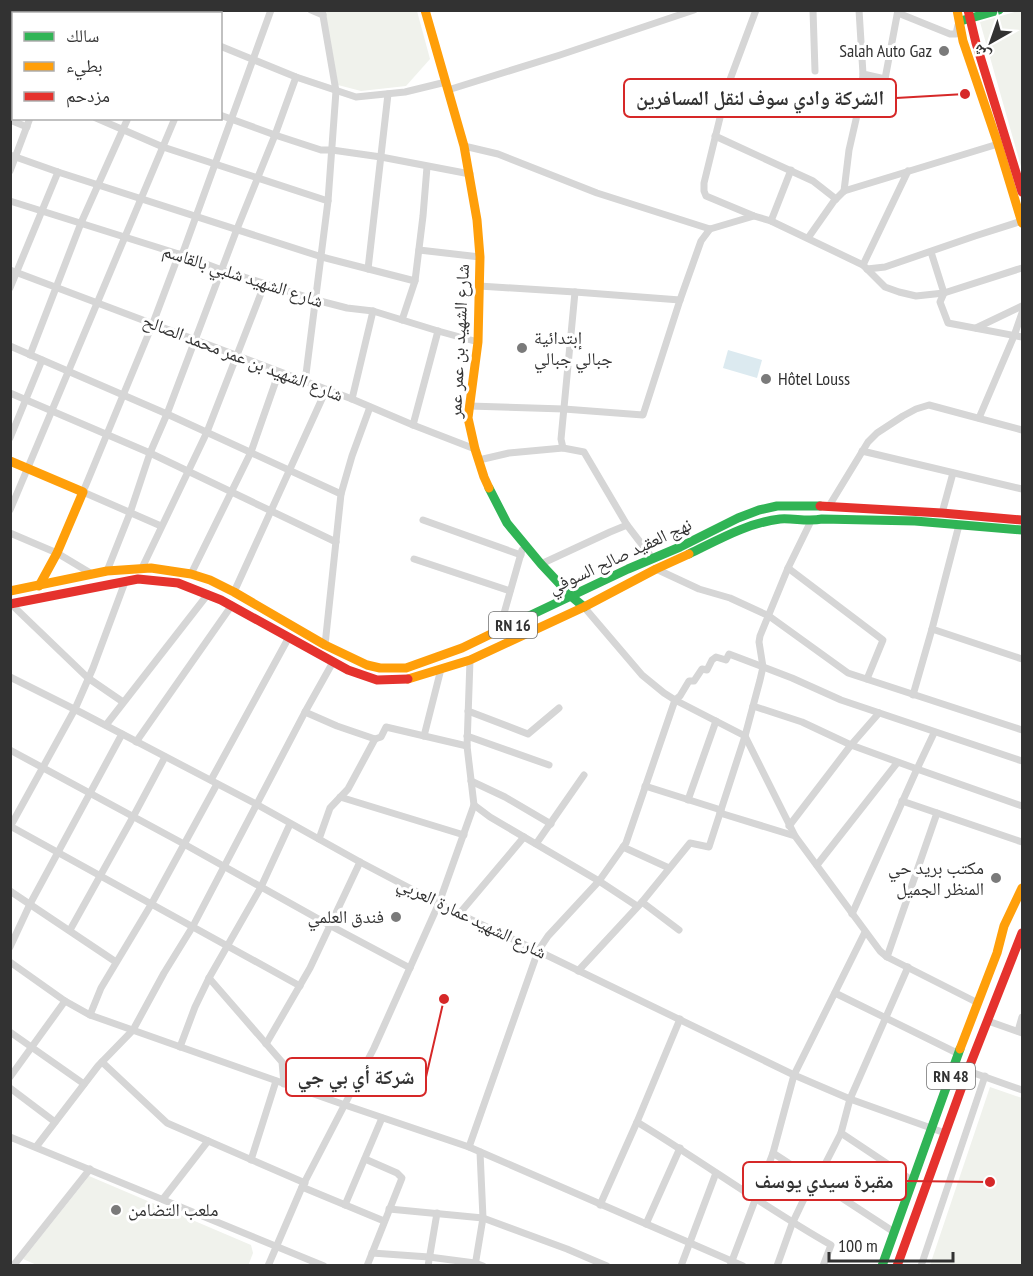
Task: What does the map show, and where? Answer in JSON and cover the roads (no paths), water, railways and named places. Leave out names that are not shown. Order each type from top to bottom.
[{"type":"main road","name":"شارع الشهيد بن عمر عمر","points":[[425,10],[464,146],[477,220],[480,257],[478,342],[468,418],[475,449],[484,477],[507,523],[541,564],[584,607]]},
{"type":"main road","points":[[957,10],[963,41],[998,144],[1020,191]]},
{"type":"main road","points":[[958,22],[968,15],[999,10]]},
{"type":"main road","points":[[968,15],[1020,191],[1022,222]]},
{"type":"main road","points":[[10,461],[83,492],[57,553],[39,586]]},
{"type":"main road","name":"نهج العقيد صالح السوفي","points":[[11,604],[138,579],[178,583],[232,605],[348,670],[377,680],[406,680],[470,660],[584,607],[655,564],[738,518],[759,510],[777,506],[829,506],[1023,520]]},
{"type":"main road","name":"نهج العقيد صالح السوفي","points":[[10,591],[107,570],[151,568],[191,574],[210,580],[234,592],[325,645],[368,665],[393,669],[406,668],[462,648],[628,569],[655,564],[759,524],[783,519],[915,521],[1023,530]]},
{"type":"main road","name":"RN 48","points":[[882,1266],[997,953],[1004,926],[1023,888]]},
{"type":"main road","name":"RN 48","points":[[897,1266],[968,1070],[1023,933]]},
{"type":"street","points":[[161,526],[83,492],[197,217],[272,10]]},
{"type":"street","points":[[305,382],[328,201],[336,91],[322,13],[311,10]]},
{"type":"street","points":[[222,47],[296,77],[356,98],[447,86],[561,55],[694,10]]},
{"type":"street","points":[[756,10],[728,86],[704,183],[706,196],[808,238],[865,267],[885,287],[916,296],[944,293],[1023,268]]},
{"type":"street","points":[[813,10],[815,71]]},
{"type":"street","points":[[844,191],[863,74],[859,10]]},
{"type":"street","points":[[863,74],[885,79],[898,12],[950,34],[956,34],[958,22]]},
{"type":"street","points":[[10,69],[12,59]]},
{"type":"street","points":[[107,570],[296,77]]},
{"type":"street","points":[[368,269],[388,94]]},
{"type":"street","points":[[222,116],[321,150],[381,157],[470,174]]},
{"type":"street","points":[[10,120],[27,127]]},
{"type":"street","points":[[10,171],[13,156],[29,120]]},
{"type":"street","points":[[100,120],[163,147],[328,201]]},
{"type":"street","points":[[30,355],[81,223],[127,120]]},
{"type":"street","points":[[10,510],[174,120]]},
{"type":"street","points":[[715,136],[813,181],[836,199]]},
{"type":"street","points":[[808,238],[844,191],[998,144]]},
{"type":"street","points":[[464,146],[498,154],[597,192],[710,229],[754,216]]},
{"type":"street","points":[[13,156],[322,257],[415,280]]},
{"type":"street","points":[[402,320],[415,280],[427,167]]},
{"type":"street","points":[[771,221],[791,170]]},
{"type":"street","points":[[865,267],[908,171]]},
{"type":"street","points":[[10,288],[14,271],[58,172]]},
{"type":"street","name":"شارع الشهيد شلبي بالقاسم","points":[[10,201],[181,254],[222,270],[316,300],[373,311],[478,342]]},
{"type":"street","points":[[865,267],[885,267],[1022,222]]},
{"type":"street","points":[[469,406],[643,415],[701,241],[710,229]]},
{"type":"street","points":[[419,250],[480,257]]},
{"type":"street","points":[[932,252],[944,293],[940,302],[948,323],[1023,337]]},
{"type":"street","name":"شارع الشهيد بن عمر محمد الصالح","points":[[14,271],[352,399],[475,449]]},
{"type":"street","points":[[142,568],[207,432],[265,284]]},
{"type":"street","points":[[479,286],[680,300]]},
{"type":"street","points":[[563,448],[561,439],[575,292]]},
{"type":"street","points":[[975,328],[1023,306]]},
{"type":"street","points":[[352,399],[373,311]]},
{"type":"street","points":[[979,418],[1023,313]]},
{"type":"street","points":[[413,425],[438,331]]},
{"type":"street","points":[[10,346],[123,394],[341,495]]},
{"type":"street","points":[[10,438],[42,360]]},
{"type":"street","points":[[191,574],[251,452],[279,372]]},
{"type":"street","points":[[234,592],[326,390]]},
{"type":"street","points":[[10,393],[150,453],[336,542]]},
{"type":"street","points":[[829,506],[868,442],[877,433],[916,409],[929,405],[1023,430]]},
{"type":"street","points":[[325,645],[341,495],[370,407]]},
{"type":"street","points":[[479,460],[509,453],[563,448],[584,452],[627,525],[655,564],[699,589],[730,598],[769,616],[848,673],[1023,730]]},
{"type":"street","points":[[862,451],[1023,489]]},
{"type":"street","points":[[942,513],[953,473]]},
{"type":"street","points":[[423,520],[521,555]]},
{"type":"street","points":[[578,971],[690,843],[709,847],[745,736],[763,667],[759,642],[788,568],[811,521]]},
{"type":"street","points":[[541,564],[627,525]]},
{"type":"street","points":[[913,695],[959,525]]},
{"type":"street","points":[[10,534],[57,553],[92,574]]},
{"type":"street","points":[[499,632],[524,544]]},
{"type":"street","points":[[414,559],[510,591]]},
{"type":"street","points":[[788,568],[883,640],[867,679]]},
{"type":"street","points":[[125,582],[75,709],[11,826],[300,986]]},
{"type":"street","points":[[106,725],[208,594]]},
{"type":"street","points":[[11,604],[88,678],[123,702]]},
{"type":"street","points":[[136,742],[232,605]]},
{"type":"street","points":[[584,607],[642,675],[663,693],[745,736],[795,836],[880,951],[887,957],[978,1003]]},
{"type":"street","points":[[932,629],[1023,659]]},
{"type":"street","points":[[90,1015],[101,988],[184,844],[289,637]]},
{"type":"street","points":[[469,1147],[538,951],[548,936],[599,881],[623,847],[631,831],[636,810],[675,700],[680,696],[688,681],[694,681],[702,669],[707,670],[716,657],[726,660],[729,654],[841,700],[1023,761]]},
{"type":"street","points":[[268,1266],[303,1185],[374,1048],[410,968],[439,903],[474,805],[467,746],[470,660]]},
{"type":"street","points":[[36,1147],[102,1062],[133,1030],[193,926],[333,662]]},
{"type":"street","points":[[424,736],[441,669]]},
{"type":"street","name":"شارع الشهيد عمارة العربي","points":[[10,677],[256,804],[459,914],[794,1075],[850,1099],[945,1133]]},
{"type":"street","points":[[753,706],[802,722],[897,763],[1023,806]]},
{"type":"street","points":[[468,711],[528,735],[559,708]]},
{"type":"street","points":[[305,712],[375,739],[381,737],[386,727],[467,746]]},
{"type":"street","points":[[789,826],[851,745],[879,713]]},
{"type":"street","points":[[688,800],[716,721]]},
{"type":"street","points":[[852,914],[934,733]]},
{"type":"street","points":[[10,947],[30,904],[122,734]]},
{"type":"street","points":[[467,736],[549,765]]},
{"type":"street","points":[[319,839],[330,808],[348,789],[375,739]]},
{"type":"street","points":[[10,750],[331,927],[410,968]]},
{"type":"street","points":[[70,930],[165,757]]},
{"type":"street","points":[[817,865],[897,763]]},
{"type":"street","points":[[536,844],[584,775]]},
{"type":"street","points":[[471,781],[505,797],[550,824]]},
{"type":"street","points":[[645,786],[795,836]]},
{"type":"street","points":[[340,797],[464,835]]},
{"type":"street","points":[[902,801],[1023,842]]},
{"type":"street","points":[[474,805],[490,817],[679,930]]},
{"type":"street","points":[[887,957],[937,813]]},
{"type":"street","points":[[180,1047],[209,978],[261,887],[290,824]]},
{"type":"street","points":[[459,914],[524,837]]},
{"type":"street","points":[[623,847],[669,868]]},
{"type":"street","points":[[266,1044],[331,927],[360,862]]},
{"type":"street","points":[[10,891],[116,962]]},
{"type":"street","points":[[731,1263],[773,1153],[794,1075],[865,932]]},
{"type":"street","points":[[10,962],[65,1001],[90,1015],[469,1147],[731,1263],[743,1266]]},
{"type":"street","points":[[777,1266],[792,1224],[813,1180],[820,1174],[841,1133],[850,1099],[909,967]]},
{"type":"street","points":[[209,978],[282,1062],[280,1082],[251,1160]]},
{"type":"street","points":[[835,993],[959,1054]]},
{"type":"street","points":[[10,1077],[65,1001]]},
{"type":"street","points":[[988,1021],[1020,1032],[1023,1017]]},
{"type":"street","points":[[600,1205],[680,1019]]},
{"type":"street","points":[[10,1032],[84,1084]]},
{"type":"street","points":[[102,1062],[167,1123],[384,1221]]},
{"type":"street","points":[[954,1066],[1023,1090]]},
{"type":"street","points":[[921,1266],[985,1076]]},
{"type":"street","points":[[10,1088],[55,1122]]},
{"type":"street","points":[[345,1205],[382,1118]]},
{"type":"street","points":[[637,1122],[680,1148],[792,1224],[831,1245],[823,1266]]},
{"type":"street","points":[[841,1133],[913,1181]]},
{"type":"street","points":[[10,1137],[324,1266]]},
{"type":"street","points":[[163,1199],[208,1141]]},
{"type":"street","points":[[646,1224],[680,1148]]},
{"type":"street","points":[[372,1253],[429,1257],[478,1265],[483,1218],[480,1152]]},
{"type":"street","points":[[773,1153],[894,1232]]},
{"type":"street","points":[[365,1159],[397,1173],[402,1178],[367,1266]]},
{"type":"street","points":[[13,1266],[90,1169]]},
{"type":"street","points":[[681,1266],[716,1173]]},
{"type":"street","points":[[389,1209],[483,1218],[607,1266]]},
{"type":"street","points":[[428,1266],[437,1213]]},
{"type":"place","name":"Salah Auto Gaz","points":[[944,51]]},
{"type":"place","name":"الشركة وادي سوف لنقل المسافرين","points":[[965,94]]},
{"type":"place","name":"إبتدائية جبالي جبالي","points":[[522,348]]},
{"type":"place","name":"Hôtel Louss","points":[[766,379]]},
{"type":"place","name":"مكتب بريد حي المنظر الجميل","points":[[996,878]]},
{"type":"place","name":"فندق العلمي","points":[[396,917]]},
{"type":"place","name":"شركة أي بي جي","points":[[444,999]]},
{"type":"place","name":"مقبرة سيدي يوسف","points":[[990,1182]]},
{"type":"place","name":"ملعب التضامن","points":[[116,1210]]}]
